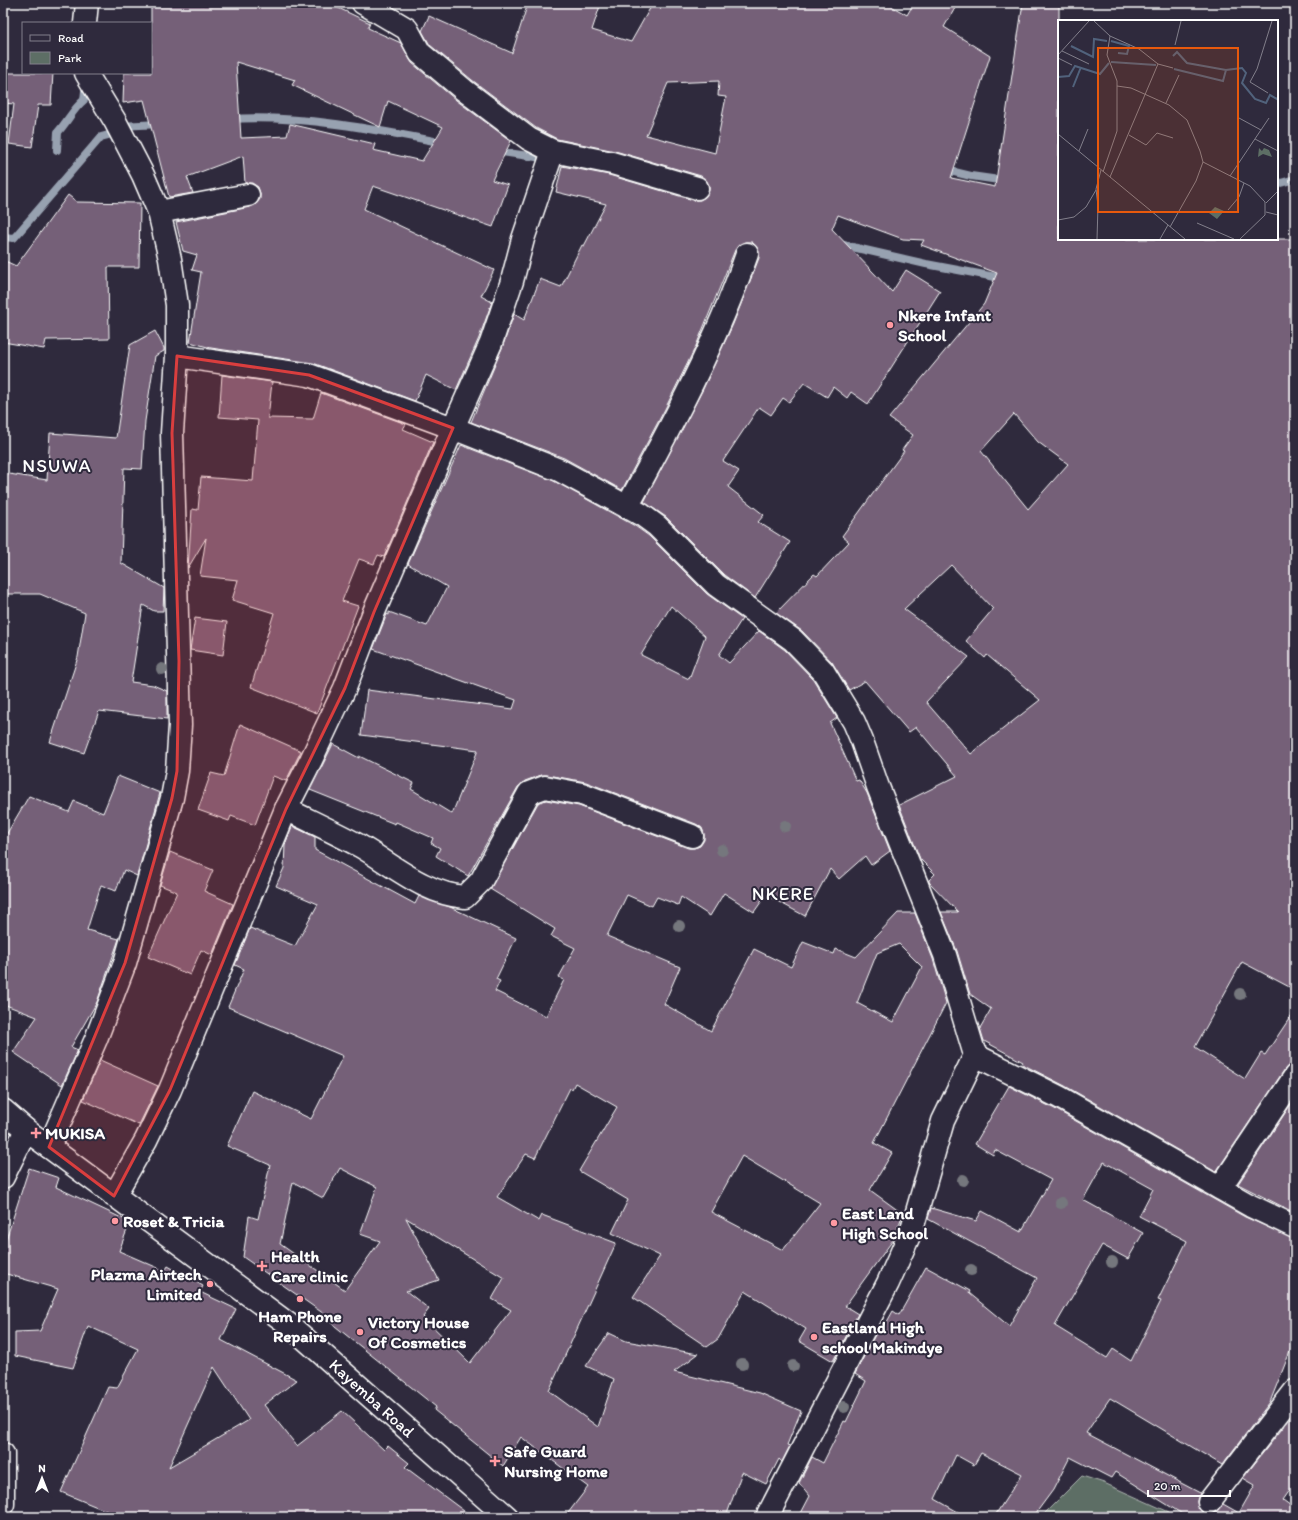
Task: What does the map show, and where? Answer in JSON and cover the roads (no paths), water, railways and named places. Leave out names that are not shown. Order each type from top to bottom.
[{"type":"street","points":[[85,22],[87,3]]},
{"type":"street","points":[[364,3],[407,29],[420,53],[464,90],[529,139],[553,152],[612,163],[697,188]]},
{"type":"street","points":[[49,1146],[96,1039],[125,963],[172,798],[177,771],[180,725],[172,433],[177,356],[177,305],[170,259],[159,212],[143,175],[115,121],[95,91],[86,74]]},
{"type":"street","points":[[114,1196],[146,1140],[170,1090],[286,809],[345,688],[374,612],[491,343],[512,281],[523,238],[553,152]]},
{"type":"street","points":[[159,212],[248,195]]},
{"type":"street","points":[[627,507],[689,391],[731,299],[747,254]]},
{"type":"street","points":[[177,356],[309,375],[541,462],[627,507],[657,526],[716,585],[793,640],[823,671],[854,722],[878,788],[945,955],[975,1055],[944,1121],[912,1229],[888,1283],[767,1517]]},
{"type":"street","points":[[286,809],[360,846],[418,882],[448,896],[465,897],[481,881],[529,793],[545,787],[582,794],[692,836]]},
{"type":"street","points":[[975,1055],[1059,1097],[1251,1206],[1295,1227]]},
{"type":"street","points":[[1220,1188],[1295,1076]]},
{"type":"street","name":"Kayemba Road","points":[[3,1110],[26,1130],[114,1196],[287,1323],[507,1517]]},
{"type":"street","points":[[3,1177],[26,1130]]},
{"type":"street","points":[[1209,1502],[1295,1391]]},
{"type":"street","points":[[3,1454],[3,1504]]},
{"type":"waterway","points":[[57,150],[58,132],[84,100],[86,82]]},
{"type":"waterway","points":[[230,119],[284,119],[338,124],[444,143]]},
{"type":"waterway","points":[[120,126],[160,124]]},
{"type":"waterway","points":[[3,237],[14,238],[101,137],[112,134],[116,142]]},
{"type":"waterway","points":[[495,151],[549,159]]},
{"type":"waterway","points":[[942,169],[971,176],[1006,181]]},
{"type":"waterway","points":[[1278,184],[1295,179]]},
{"type":"waterway","points":[[839,244],[926,264],[1006,279]]},
{"type":"place","name":"Nkere Infant School","points":[[890,325]]},
{"type":"place","name":"MUKISA","points":[[36,1133]]},
{"type":"place","name":"Roset & Tricia","points":[[115,1221]]},
{"type":"place","name":"East Land High School","points":[[834,1223]]},
{"type":"place","name":"Health Care clinic","points":[[262,1266]]},
{"type":"place","name":"Plazma Airtech Limited","points":[[210,1284]]},
{"type":"place","name":"Ham Phone Repairs","points":[[300,1299]]},
{"type":"place","name":"Victory House Of Cosmetics","points":[[360,1332]]},
{"type":"place","name":"Eastland High school Makindye","points":[[814,1337]]},
{"type":"place","name":"Safe Guard Nursing Home","points":[[495,1461]]},
{"type":"district","name":"NSUWA","points":[[57,465]]},
{"type":"district","name":"NKERE","points":[[783,893]]}]
